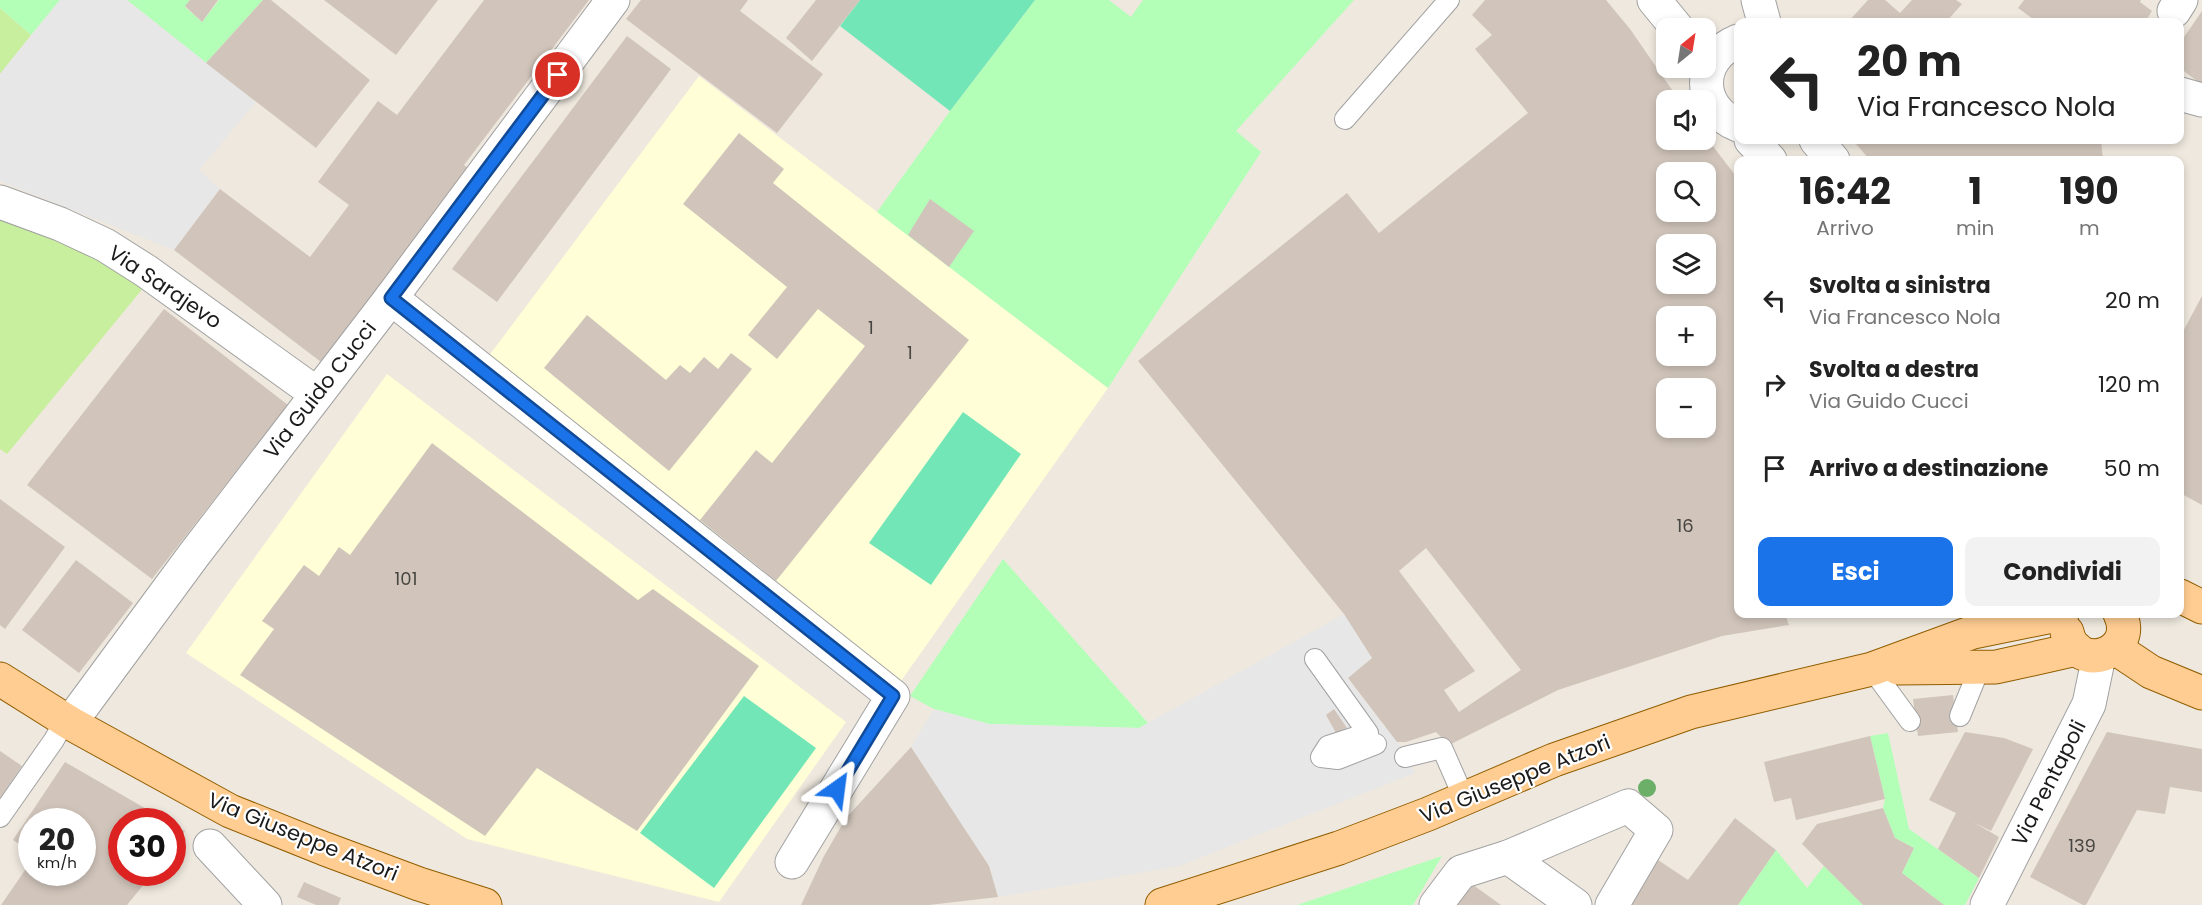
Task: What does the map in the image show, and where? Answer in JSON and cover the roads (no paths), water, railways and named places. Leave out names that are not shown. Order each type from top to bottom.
[{"type":"main road","name":"Via Giuseppe Atzori","points":[[1162,905],[1339,848],[1554,760],[1691,712],[1872,669],[1983,623],[2027,618]]},
{"type":"main road","points":[[2070,618],[2067,627],[2068,635],[2097,651],[2202,693]]},
{"type":"main road","points":[[2097,651],[2120,643],[2124,629],[2122,618]]},
{"type":"main road","name":"Via Giuseppe Atzori","points":[[1872,669],[1995,667],[2097,651]]},
{"type":"main road","name":"Via Giuseppe Atzori","points":[[0,679],[67,722],[230,811],[366,865],[485,905]]},
{"type":"street","name":"Via Guido Cucci","points":[[67,722],[391,298],[613,0]]},
{"type":"street","points":[[1654,0],[1669,18]]},
{"type":"street","points":[[1758,0],[1763,18]]},
{"type":"street","points":[[1716,56],[1724,42]]},
{"type":"street","points":[[1705,78],[1714,106],[1727,120],[1734,123]]},
{"type":"street","points":[[2184,95],[2202,100]]},
{"type":"street","points":[[1755,144],[1766,156]]},
{"type":"street","points":[[1819,144],[1830,156]]},
{"type":"street","name":"Via Sarajevo","points":[[0,202],[60,224],[105,245],[146,271],[317,394]]},
{"type":"street","points":[[391,298],[893,696],[792,862]]},
{"type":"street","name":"Via Pentapoli","points":[[1987,905],[2089,704],[2097,651]]},
{"type":"street","points":[[1436,905],[1461,872],[1508,857],[1628,806],[1656,830],[1612,905]]},
{"type":"street","points":[[210,846],[265,905]]},
{"type":"street","points":[[1508,857],[1575,905]]},
{"type":"lane","points":[[1345,119],[1449,0]]},
{"type":"lane","points":[[1315,659],[1368,733],[1328,746],[1321,757],[1338,759],[1376,744]]},
{"type":"lane","points":[[1960,716],[1980,667]]},
{"type":"lane","points":[[1872,669],[1910,722]]},
{"type":"lane","points":[[0,817],[67,722]]},
{"type":"lane","points":[[1405,757],[1442,748],[1464,798]]}]
